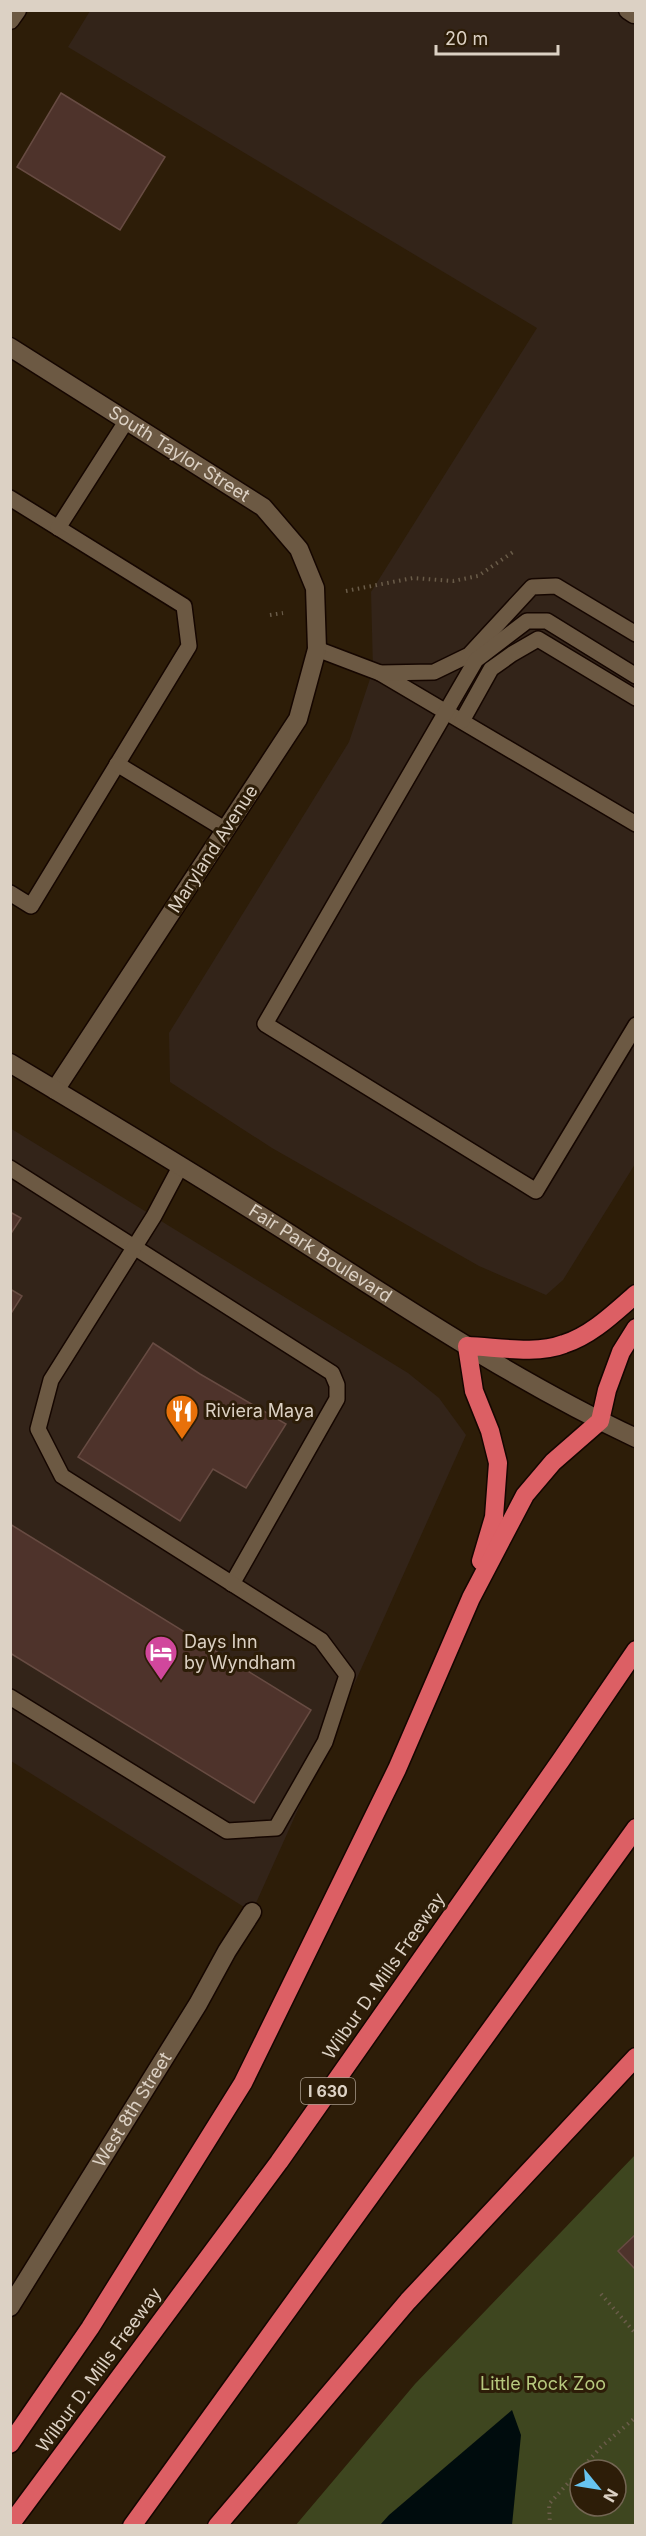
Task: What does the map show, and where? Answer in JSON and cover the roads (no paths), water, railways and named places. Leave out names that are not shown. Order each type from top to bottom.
[{"type":"highway","points":[[471,1598],[494,1517],[498,1463],[490,1431],[474,1391],[467,1346],[537,1348],[563,1345],[598,1327],[636,1294]]},
{"type":"highway","points":[[10,2444],[90,2328],[243,2083],[397,1769],[471,1598],[525,1496],[553,1462],[606,1424],[607,1390],[621,1352],[636,1328]]},
{"type":"highway","name":"Wilbur D. Mills Freeway","points":[[10,2525],[279,2162],[636,1650]]},
{"type":"highway","points":[[132,2526],[636,1828]]},
{"type":"highway","points":[[217,2526],[408,2301],[636,2057]]},
{"type":"street","points":[[10,20],[17,10]]},
{"type":"street","name":"South Taylor Street","points":[[10,347],[263,507],[299,549],[315,588]]},
{"type":"street","name":"Maryland Avenue","points":[[55,1090],[298,719],[317,649],[315,588]]},
{"type":"street","name":"Fair Park Boulevard","points":[[10,1063],[467,1346],[606,1424],[636,1438]]},
{"type":"street","name":"West 8th Street","points":[[10,2307],[198,2004],[226,1951],[252,1912]]},
{"type":"lane","points":[[58,528],[127,420]]},
{"type":"lane","points":[[10,498],[184,606],[189,646],[31,906],[10,893]]},
{"type":"lane","points":[[380,673],[434,672],[469,655],[532,587],[556,586],[636,634]]},
{"type":"lane","points":[[636,676],[546,621],[527,621],[476,660],[265,1024],[536,1191],[636,1025]]},
{"type":"lane","points":[[462,721],[491,669],[538,639],[636,698]]},
{"type":"lane","points":[[317,649],[380,673],[636,824]]},
{"type":"lane","points":[[117,764],[226,830]]},
{"type":"lane","points":[[10,1697],[227,1831],[276,1828],[325,1742],[347,1676],[321,1640],[62,1476],[38,1429],[51,1380],[180,1167]]},
{"type":"lane","points":[[10,1168],[332,1373],[337,1385],[337,1399],[232,1584]]},
{"type":"place","name":"Riviera Maya","points":[[182,1440]]},
{"type":"place","name":"Days Inn by Wyndham","points":[[161,1681]]},
{"type":"park label","name":"Little Rock Zoo","points":[[543,2384]]}]
